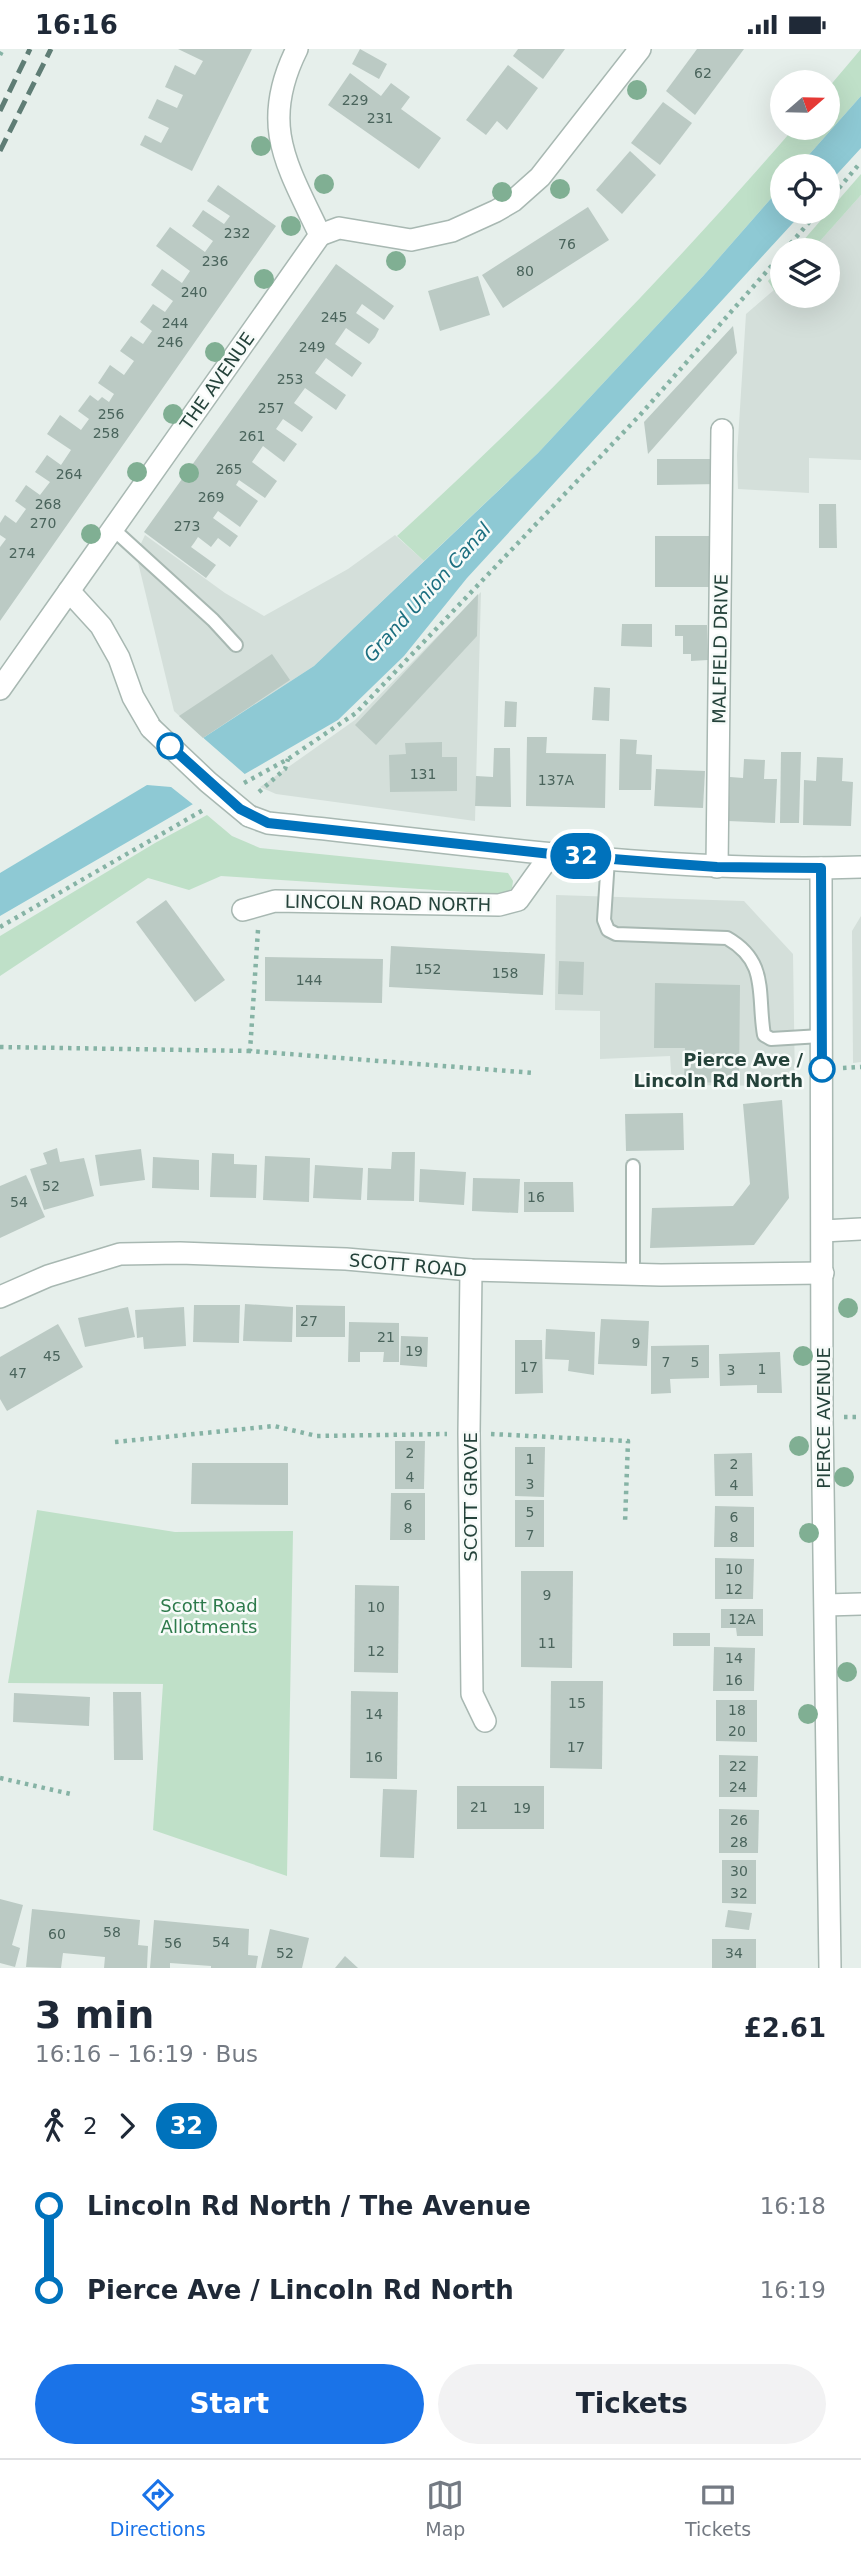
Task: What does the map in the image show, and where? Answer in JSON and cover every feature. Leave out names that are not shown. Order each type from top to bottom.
[{"type":"street","points":[[297,49],[287,70],[277,113],[278,128],[285,161],[320,235],[339,228],[411,240],[452,231],[513,201],[540,177],[640,49]]},
{"type":"street","name":"THE AVENUE","points":[[0,689],[320,235]]},
{"type":"street","name":"MALFIELD DRIVE","points":[[717,867],[722,430]]},
{"type":"street","points":[[69,591],[101,626],[119,658],[133,697],[150,728],[241,805],[268,823],[608,859],[717,867],[861,867]]},
{"type":"street","name":"LINCOLN ROAD NORTH","points":[[251,907],[275,901],[499,905],[518,900],[551,854]]},
{"type":"street","name":"PIERCE AVENUE","points":[[821,868],[822,1417],[831,1968]]},
{"type":"street","points":[[823,1231],[861,1229]]},
{"type":"street","name":"SCOTT ROAD","points":[[0,1297],[48,1276],[120,1254],[180,1253],[346,1259],[471,1270],[633,1274],[823,1273]]},
{"type":"street","name":"SCOTT GROVE","points":[[471,1270],[469,1433],[472,1695],[485,1721]]},
{"type":"street","points":[[826,1605],[861,1604]]},
{"type":"lane","points":[[113,529],[213,620],[236,645]]},
{"type":"lane","points":[[608,859],[604,920],[608,930],[616,934],[727,938],[743,947],[754,961],[759,975],[764,1035],[771,1039],[821,1036]]},
{"type":"lane","points":[[633,1166],[633,1274]]},
{"type":"path","points":[[0,55],[3,49]]},
{"type":"path","points":[[840,187],[861,162]]},
{"type":"path","points":[[796,238],[808,224]]},
{"type":"path","points":[[241,805],[288,759],[356,713],[640,415],[770,268]]},
{"type":"path","points":[[241,805],[285,769],[288,759]]},
{"type":"path","points":[[0,927],[214,803]]},
{"type":"path","points":[[250,1051],[251,907]]},
{"type":"path","points":[[0,1047],[250,1051],[534,1073]]},
{"type":"path","points":[[115,1442],[274,1426],[317,1436],[469,1433],[628,1441],[625,1523]]},
{"type":"path","points":[[0,1778],[71,1794]]},
{"type":"shaded area","points":[[861,195],[861,460],[809,458],[809,493],[738,489],[737,455],[746,314],[770,293],[770,308],[840,308],[840,238],[823,238],[835,224],[840,224],[840,219]]},
{"type":"shaded area","points":[[145,535],[225,593],[264,616],[348,569],[395,535],[424,561],[314,666],[203,738],[174,711],[136,554]]},
{"type":"shaded area","points":[[481,592],[475,821],[276,794],[260,787],[355,720]]},
{"type":"shaded area","points":[[556,895],[744,901],[793,954],[795,1086],[672,1085],[670,1056],[600,1059],[600,1011],[555,1010]]},
{"type":"shaded area","points":[[861,916],[861,1062],[853,1063],[852,931]]},
{"type":"green space","points":[[861,49],[861,96],[840,120],[840,74]]},
{"type":"green space","points":[[784,140],[822,140],[810,154],[771,154]]},
{"type":"green space","points":[[770,156],[770,200],[704,275],[538,453],[424,561],[397,536],[501,439],[602,338]]},
{"type":"green space","points":[[861,174],[861,195],[840,219],[840,198]]},
{"type":"green space","points":[[818,224],[835,224],[823,238],[805,238]]},
{"type":"green space","points":[[207,815],[232,836],[260,848],[508,873],[513,881],[512,888],[507,894],[497,894],[221,876],[189,890],[148,878],[0,976],[0,936]]},
{"type":"green space","name":"Scott Road Allotments","points":[[37,1510],[175,1532],[293,1531],[287,1876],[153,1830],[163,1684],[8,1683]]},
{"type":"water","points":[[861,96],[861,148],[840,171],[840,154],[810,154],[822,140],[840,140],[840,120]]},
{"type":"water","name":"Grand Union Canal","points":[[770,200],[770,224],[792,224],[779,238],[770,238],[770,248],[467,578],[404,656],[338,720],[0,916],[0,873],[147,785],[171,787],[224,760],[203,738],[314,666],[538,453],[704,275]]},
{"type":"pier","points":[[200,735],[247,776],[195,806],[166,783],[170,784],[218,759],[200,740]]},
{"type":"building","points":[[178,49],[252,49],[192,171],[140,145],[145,135],[161,143],[169,128],[148,118],[157,99],[177,108],[183,95],[165,87],[175,65],[195,75],[203,61]]},
{"type":"building","points":[[360,49],[387,64],[379,79],[352,64]]},
{"type":"building","points":[[518,49],[565,49],[543,79],[513,56]]},
{"type":"building","points":[[697,49],[744,49],[695,115],[666,91]]},
{"type":"building","points":[[508,65],[538,88],[507,130],[497,121],[486,135],[466,120]]},
{"type":"building","points":[[350,73],[381,96],[391,83],[410,97],[401,109],[441,138],[419,169],[328,105]]},
{"type":"building","points":[[663,102],[692,123],[660,165],[631,143]]},
{"type":"building","points":[[630,151],[656,175],[622,214],[596,190]]},
{"type":"building","points":[[218,185],[276,226],[0,621],[0,547],[6,539],[0,535],[0,523],[5,515],[16,523],[26,509],[15,501],[26,485],[40,495],[50,482],[35,472],[47,455],[61,465],[71,450],[47,434],[60,415],[81,430],[89,419],[78,411],[90,395],[98,401],[102,397],[109,402],[114,394],[98,383],[110,365],[124,375],[134,361],[120,351],[131,336],[143,344],[152,331],[140,322],[153,304],[165,312],[173,301],[151,285],[162,269],[182,283],[190,271],[156,246],[170,227],[205,252],[213,241],[192,226],[203,210],[224,224],[230,216],[207,201]]},
{"type":"building","points":[[588,207],[609,240],[503,308],[482,275]]},
{"type":"building","points":[[336,264],[394,306],[384,320],[362,304],[356,313],[379,329],[375,337],[369,344],[346,328],[335,344],[362,363],[352,377],[326,358],[315,373],[346,395],[336,410],[305,388],[294,403],[313,417],[302,432],[283,419],[276,429],[297,444],[284,462],[263,446],[252,462],[277,481],[265,498],[239,480],[236,485],[258,501],[240,527],[218,511],[213,518],[238,536],[230,547],[218,538],[211,547],[198,537],[191,547],[216,565],[206,578],[144,532]]},
{"type":"building","points":[[478,276],[490,315],[440,331],[428,291]]},
{"type":"building","points":[[733,326],[737,353],[648,454],[644,422]]},
{"type":"building","points":[[657,459],[719,459],[719,484],[657,485]]},
{"type":"building","points":[[819,504],[836,504],[837,548],[819,548]]},
{"type":"building","points":[[655,536],[712,536],[712,587],[655,587]]},
{"type":"building","points":[[478,594],[477,636],[376,745],[355,725]]},
{"type":"building","points":[[622,624],[652,624],[652,647],[621,646]]},
{"type":"building","points":[[675,625],[707,625],[708,660],[691,661],[691,654],[683,654],[683,636],[675,636]]},
{"type":"building","points":[[272,654],[290,680],[203,738],[179,716]]},
{"type":"building","points":[[594,687],[610,688],[609,721],[592,720]]},
{"type":"building","points":[[505,701],[517,702],[516,727],[504,727]]},
{"type":"building","points":[[527,737],[547,737],[546,753],[606,754],[605,808],[526,806]]},
{"type":"building","points":[[620,739],[637,740],[636,754],[652,755],[651,790],[619,790]]},
{"type":"building","points":[[442,742],[442,757],[457,757],[457,791],[390,792],[389,755],[406,754],[405,743]]},
{"type":"building","points":[[494,748],[510,748],[511,807],[475,806],[476,776],[493,777]]},
{"type":"building","points":[[781,752],[801,752],[799,823],[780,823]]},
{"type":"building","points":[[817,757],[843,758],[842,781],[853,782],[851,826],[803,825],[804,780],[816,781]]},
{"type":"building","points":[[744,759],[765,760],[764,779],[777,779],[775,823],[728,821],[730,777],[743,778]]},
{"type":"building","points":[[656,769],[705,771],[703,808],[654,806]]},
{"type":"building","points":[[166,900],[225,980],[195,1002],[136,922]]},
{"type":"building","points":[[391,946],[545,954],[543,995],[389,987]]},
{"type":"building","points":[[265,957],[383,959],[382,1003],[265,1001]]},
{"type":"building","points":[[559,961],[584,962],[583,995],[558,994]]},
{"type":"building","points":[[655,983],[740,985],[739,1083],[684,1082],[685,1048],[654,1048]]},
{"type":"building","points":[[782,1100],[789,1198],[754,1245],[650,1248],[652,1208],[733,1206],[750,1184],[743,1104]]},
{"type":"building","points":[[683,1113],[684,1150],[626,1151],[625,1114]]},
{"type":"building","points":[[57,1148],[60,1162],[84,1158],[94,1196],[44,1210],[30,1169],[47,1164],[43,1153]]},
{"type":"building","points":[[141,1149],[145,1180],[100,1186],[95,1155]]},
{"type":"building","points":[[392,1152],[415,1152],[414,1201],[367,1200],[368,1168],[391,1169]]},
{"type":"building","points":[[212,1153],[234,1154],[234,1164],[257,1165],[256,1198],[210,1197]]},
{"type":"building","points":[[265,1156],[310,1158],[309,1202],[263,1200]]},
{"type":"building","points":[[153,1157],[199,1160],[199,1190],[152,1188]]},
{"type":"building","points":[[315,1165],[363,1168],[361,1200],[313,1198]]},
{"type":"building","points":[[420,1169],[466,1172],[464,1205],[419,1202]]},
{"type":"building","points":[[26,1175],[45,1217],[0,1238],[0,1186]]},
{"type":"building","points":[[473,1178],[520,1179],[518,1213],[472,1211]]},
{"type":"building","points":[[524,1182],[573,1182],[574,1212],[524,1212]]},
{"type":"building","points":[[245,1304],[293,1307],[292,1342],[243,1341]]},
{"type":"building","points":[[194,1305],[240,1305],[239,1343],[193,1342]]},
{"type":"building","points":[[296,1305],[345,1306],[345,1337],[296,1337]]},
{"type":"building","points":[[128,1307],[135,1337],[85,1347],[78,1318]]},
{"type":"building","points":[[184,1307],[186,1346],[144,1349],[143,1337],[137,1338],[135,1310]]},
{"type":"building","points":[[601,1319],[649,1321],[647,1366],[598,1364]]},
{"type":"building","points":[[349,1322],[399,1323],[399,1362],[383,1362],[384,1352],[360,1352],[360,1362],[348,1362]]},
{"type":"building","points":[[58,1324],[83,1367],[7,1411],[0,1399],[0,1357]]},
{"type":"building","points":[[546,1329],[595,1332],[594,1375],[568,1371],[569,1360],[545,1359]]},
{"type":"building","points":[[401,1336],[428,1337],[427,1367],[400,1365]]},
{"type":"building","points":[[515,1340],[542,1340],[543,1393],[515,1394]]},
{"type":"building","points":[[709,1345],[709,1378],[670,1379],[671,1393],[651,1394],[651,1346]]},
{"type":"building","points":[[780,1352],[782,1393],[757,1393],[757,1385],[720,1386],[719,1354]]},
{"type":"building","points":[[395,1441],[425,1441],[424,1489],[395,1489]]},
{"type":"building","points":[[515,1447],[545,1447],[544,1497],[515,1496]]},
{"type":"building","points":[[752,1453],[753,1496],[715,1496],[714,1454]]},
{"type":"building","points":[[192,1463],[288,1463],[288,1505],[191,1504]]},
{"type":"building","points":[[391,1493],[425,1493],[425,1540],[390,1540]]},
{"type":"building","points":[[515,1500],[544,1500],[544,1547],[515,1547]]},
{"type":"building","points":[[715,1506],[754,1507],[754,1547],[714,1547]]},
{"type":"building","points":[[715,1558],[754,1559],[753,1599],[715,1599]]},
{"type":"building","points":[[521,1571],[573,1571],[572,1668],[521,1667]]},
{"type":"building","points":[[355,1585],[399,1586],[398,1673],[354,1672]]},
{"type":"building","points":[[721,1609],[763,1609],[763,1636],[737,1636],[736,1628],[721,1628]]},
{"type":"building","points":[[673,1633],[710,1633],[710,1646],[673,1646]]},
{"type":"building","points":[[714,1647],[755,1648],[754,1691],[713,1691]]},
{"type":"building","points":[[551,1681],[603,1681],[602,1769],[550,1768]]},
{"type":"building","points":[[351,1691],[398,1692],[397,1779],[350,1778]]},
{"type":"building","points":[[113,1692],[141,1692],[143,1760],[114,1760]]},
{"type":"building","points":[[14,1693],[90,1697],[89,1726],[13,1722]]},
{"type":"building","points":[[716,1700],[757,1700],[757,1742],[716,1741]]},
{"type":"building","points":[[719,1755],[758,1756],[757,1797],[719,1797]]},
{"type":"building","points":[[457,1786],[544,1786],[544,1829],[457,1829]]},
{"type":"building","points":[[383,1789],[417,1790],[414,1858],[380,1857]]},
{"type":"building","points":[[719,1809],[759,1810],[758,1853],[719,1853]]},
{"type":"building","points":[[722,1860],[756,1860],[756,1904],[722,1903]]},
{"type":"building","points":[[0,1899],[23,1905],[12,1945],[20,1948],[15,1967],[0,1963]]},
{"type":"building","points":[[32,1909],[140,1920],[138,1945],[148,1946],[147,1968],[104,1968],[105,1957],[63,1953],[61,1968],[26,1967]]},
{"type":"building","points":[[728,1910],[752,1913],[749,1930],[725,1927]]},
{"type":"building","points":[[154,1920],[249,1929],[248,1955],[258,1956],[256,1968],[211,1968],[170,1963],[170,1968],[150,1968]]},
{"type":"building","points":[[270,1929],[309,1938],[302,1968],[261,1968]]},
{"type":"building","points":[[712,1939],[756,1939],[756,1968],[712,1968]]},
{"type":"building","points":[[345,1956],[358,1968],[335,1968]]},
{"type":"railway","points":[[0,111],[30,49]]},
{"type":"railway","points":[[0,151],[51,49]]},
{"type":"bus line","name":"32","points":[[170,746],[240,809],[268,823],[551,854],[717,867],[821,868],[822,1069]]},
{"type":"place","name":"Pierce Ave / Lincoln Rd North","points":[[822,1069]]}]
